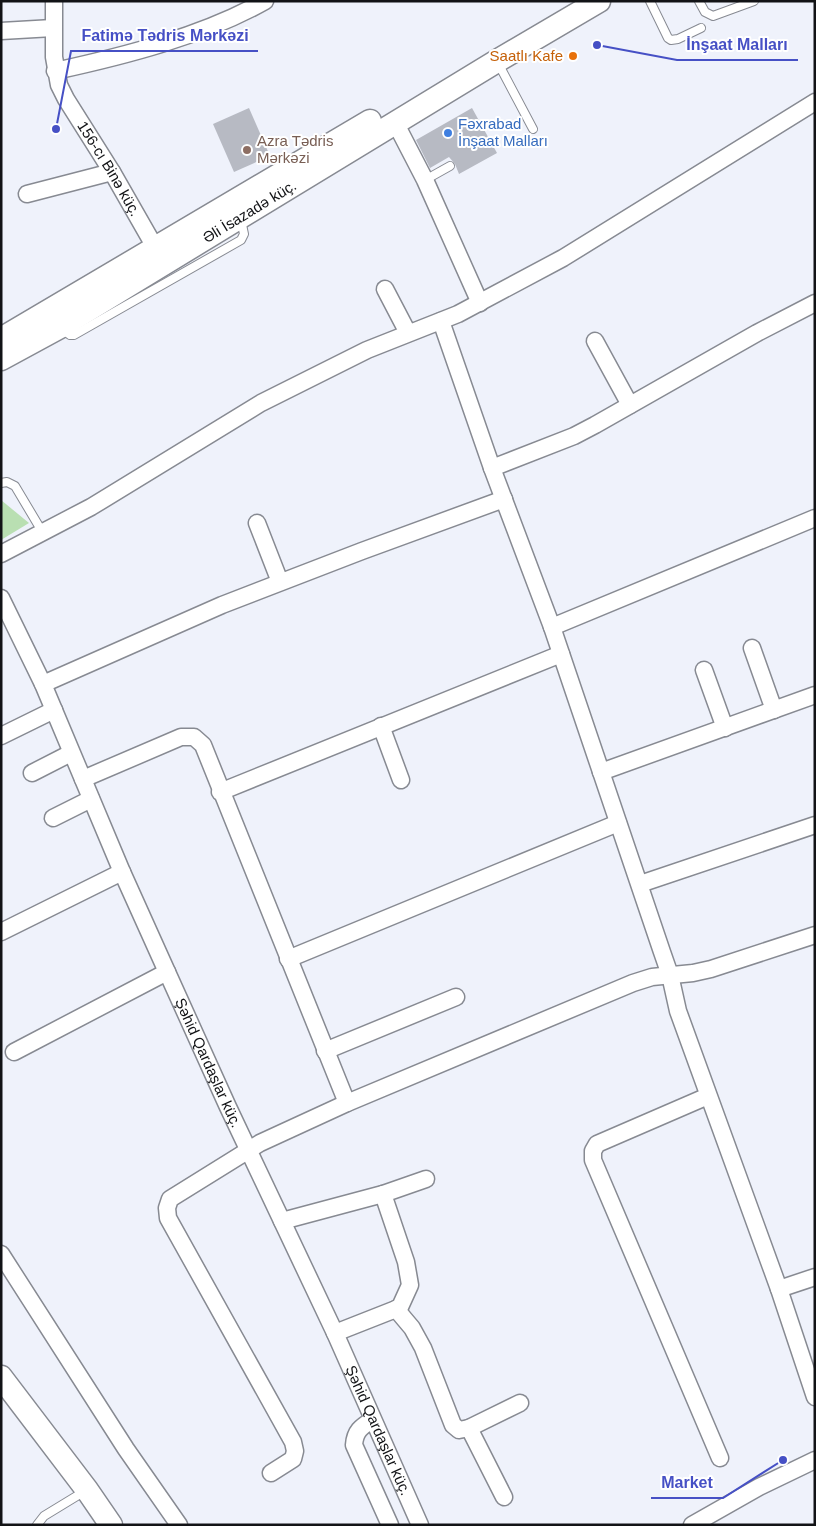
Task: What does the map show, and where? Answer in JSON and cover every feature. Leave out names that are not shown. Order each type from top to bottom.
[{"type":"main road","name":"Əli İsazadə küç.","points":[[1,359],[60,327],[241,218],[570,1]]},
{"type":"main road","name":"Əli İsazadə küç.","points":[[1,339],[156,249],[392,117],[497,62],[599,1]]},
{"type":"main road","points":[[1,1377],[87,1490],[111,1525]]},
{"type":"street","name":"156-cı Binə küç.","points":[[54,1],[55,71],[59,85],[156,249]]},
{"type":"street","points":[[55,71],[177,38],[208,27],[265,1]]},
{"type":"street","points":[[1,31],[53,28]]},
{"type":"street","points":[[1,554],[90,507],[261,403],[367,350],[441,321],[480,303],[563,258],[815,102]]},
{"type":"street","points":[[392,117],[425,180],[480,303]]},
{"type":"street","points":[[27,194],[112,172]]},
{"type":"street","points":[[385,289],[408,334]]},
{"type":"street","points":[[492,468],[574,436],[757,333],[815,303]]},
{"type":"street","points":[[441,321],[492,468],[552,627],[670,975],[678,1011],[779,1289],[815,1397]]},
{"type":"street","points":[[595,341],[630,405]]},
{"type":"street","points":[[43,684],[280,582],[504,499]]},
{"type":"street","points":[[552,627],[815,518]]},
{"type":"street","points":[[257,523],[280,582]]},
{"type":"street","name":"Şəhid Qardaşlar küç.","points":[[1,598],[43,684],[122,872],[335,1333],[420,1525]]},
{"type":"street","points":[[752,648],[774,710]]},
{"type":"street","points":[[220,792],[561,654]]},
{"type":"street","points":[[704,670],[725,728]]},
{"type":"street","points":[[601,772],[815,696]]},
{"type":"street","points":[[1,736],[54,710]]},
{"type":"street","points":[[381,726],[402,780]]},
{"type":"street","points":[[82,779],[181,737],[187,736],[198,739],[346,1103]]},
{"type":"street","points":[[32,773],[71,753]]},
{"type":"street","points":[[53,818],[91,799]]},
{"type":"street","points":[[288,959],[618,823]]},
{"type":"street","points":[[640,884],[815,825]]},
{"type":"street","points":[[1,932],[122,872]]},
{"type":"street","points":[[271,1473],[293,1459],[295,1450],[293,1442],[168,1218],[167,1208],[170,1199],[249,1149],[346,1103],[633,983],[652,977],[693,973],[711,969],[815,935]]},
{"type":"street","points":[[14,1052],[167,972]]},
{"type":"street","points":[[325,1051],[456,997]]},
{"type":"street","points":[[708,1096],[597,1144],[593,1151],[593,1160],[720,1458]]},
{"type":"street","points":[[282,1221],[383,1194],[426,1179]]},
{"type":"street","points":[[335,1333],[400,1307],[410,1285],[406,1262],[383,1194]]},
{"type":"street","points":[[1,1254],[126,1449],[179,1525]]},
{"type":"street","points":[[779,1289],[815,1277]]},
{"type":"street","points":[[396,1309],[412,1328],[423,1348],[453,1425],[459,1430],[469,1428],[520,1403]]},
{"type":"street","points":[[372,1420],[358,1430],[354,1445],[390,1525]]},
{"type":"street","points":[[469,1428],[504,1497]]},
{"type":"street","points":[[692,1525],[747,1493],[815,1460]]},
{"type":"lane","points":[[650,1],[668,38],[671,40],[678,39],[700,28]]},
{"type":"lane","points":[[699,1],[705,12],[713,16],[754,1]]},
{"type":"lane","points":[[497,62],[534,129]]},
{"type":"lane","points":[[425,180],[450,166]]},
{"type":"lane","points":[[1,483],[7,482],[14,486],[43,533]]},
{"type":"lane","points":[[37,1525],[44,1516],[87,1490]]},
{"type":"green space","points":[[1,500],[29,523],[1,540]]},
{"type":"building","points":[[249,108],[270,156],[234,172],[213,124]]},
{"type":"building","points":[[472,108],[497,153],[459,174],[455,164],[449,157],[430,168],[416,140]]},
{"type":"place","name":"İnşaat Malları","points":[[597,45]]},
{"type":"place","name":"Saatlı Kafe","points":[[573,56]]},
{"type":"place","name":"Fatimə Tədris Mərkəzi","points":[[56,129]]},
{"type":"place","name":"Fəxrabad İnşaat Malları","points":[[448,133]]},
{"type":"place","name":"Azra Tədris Mərkəzi","points":[[247,150]]},
{"type":"place","name":"Market","points":[[783,1460]]}]
